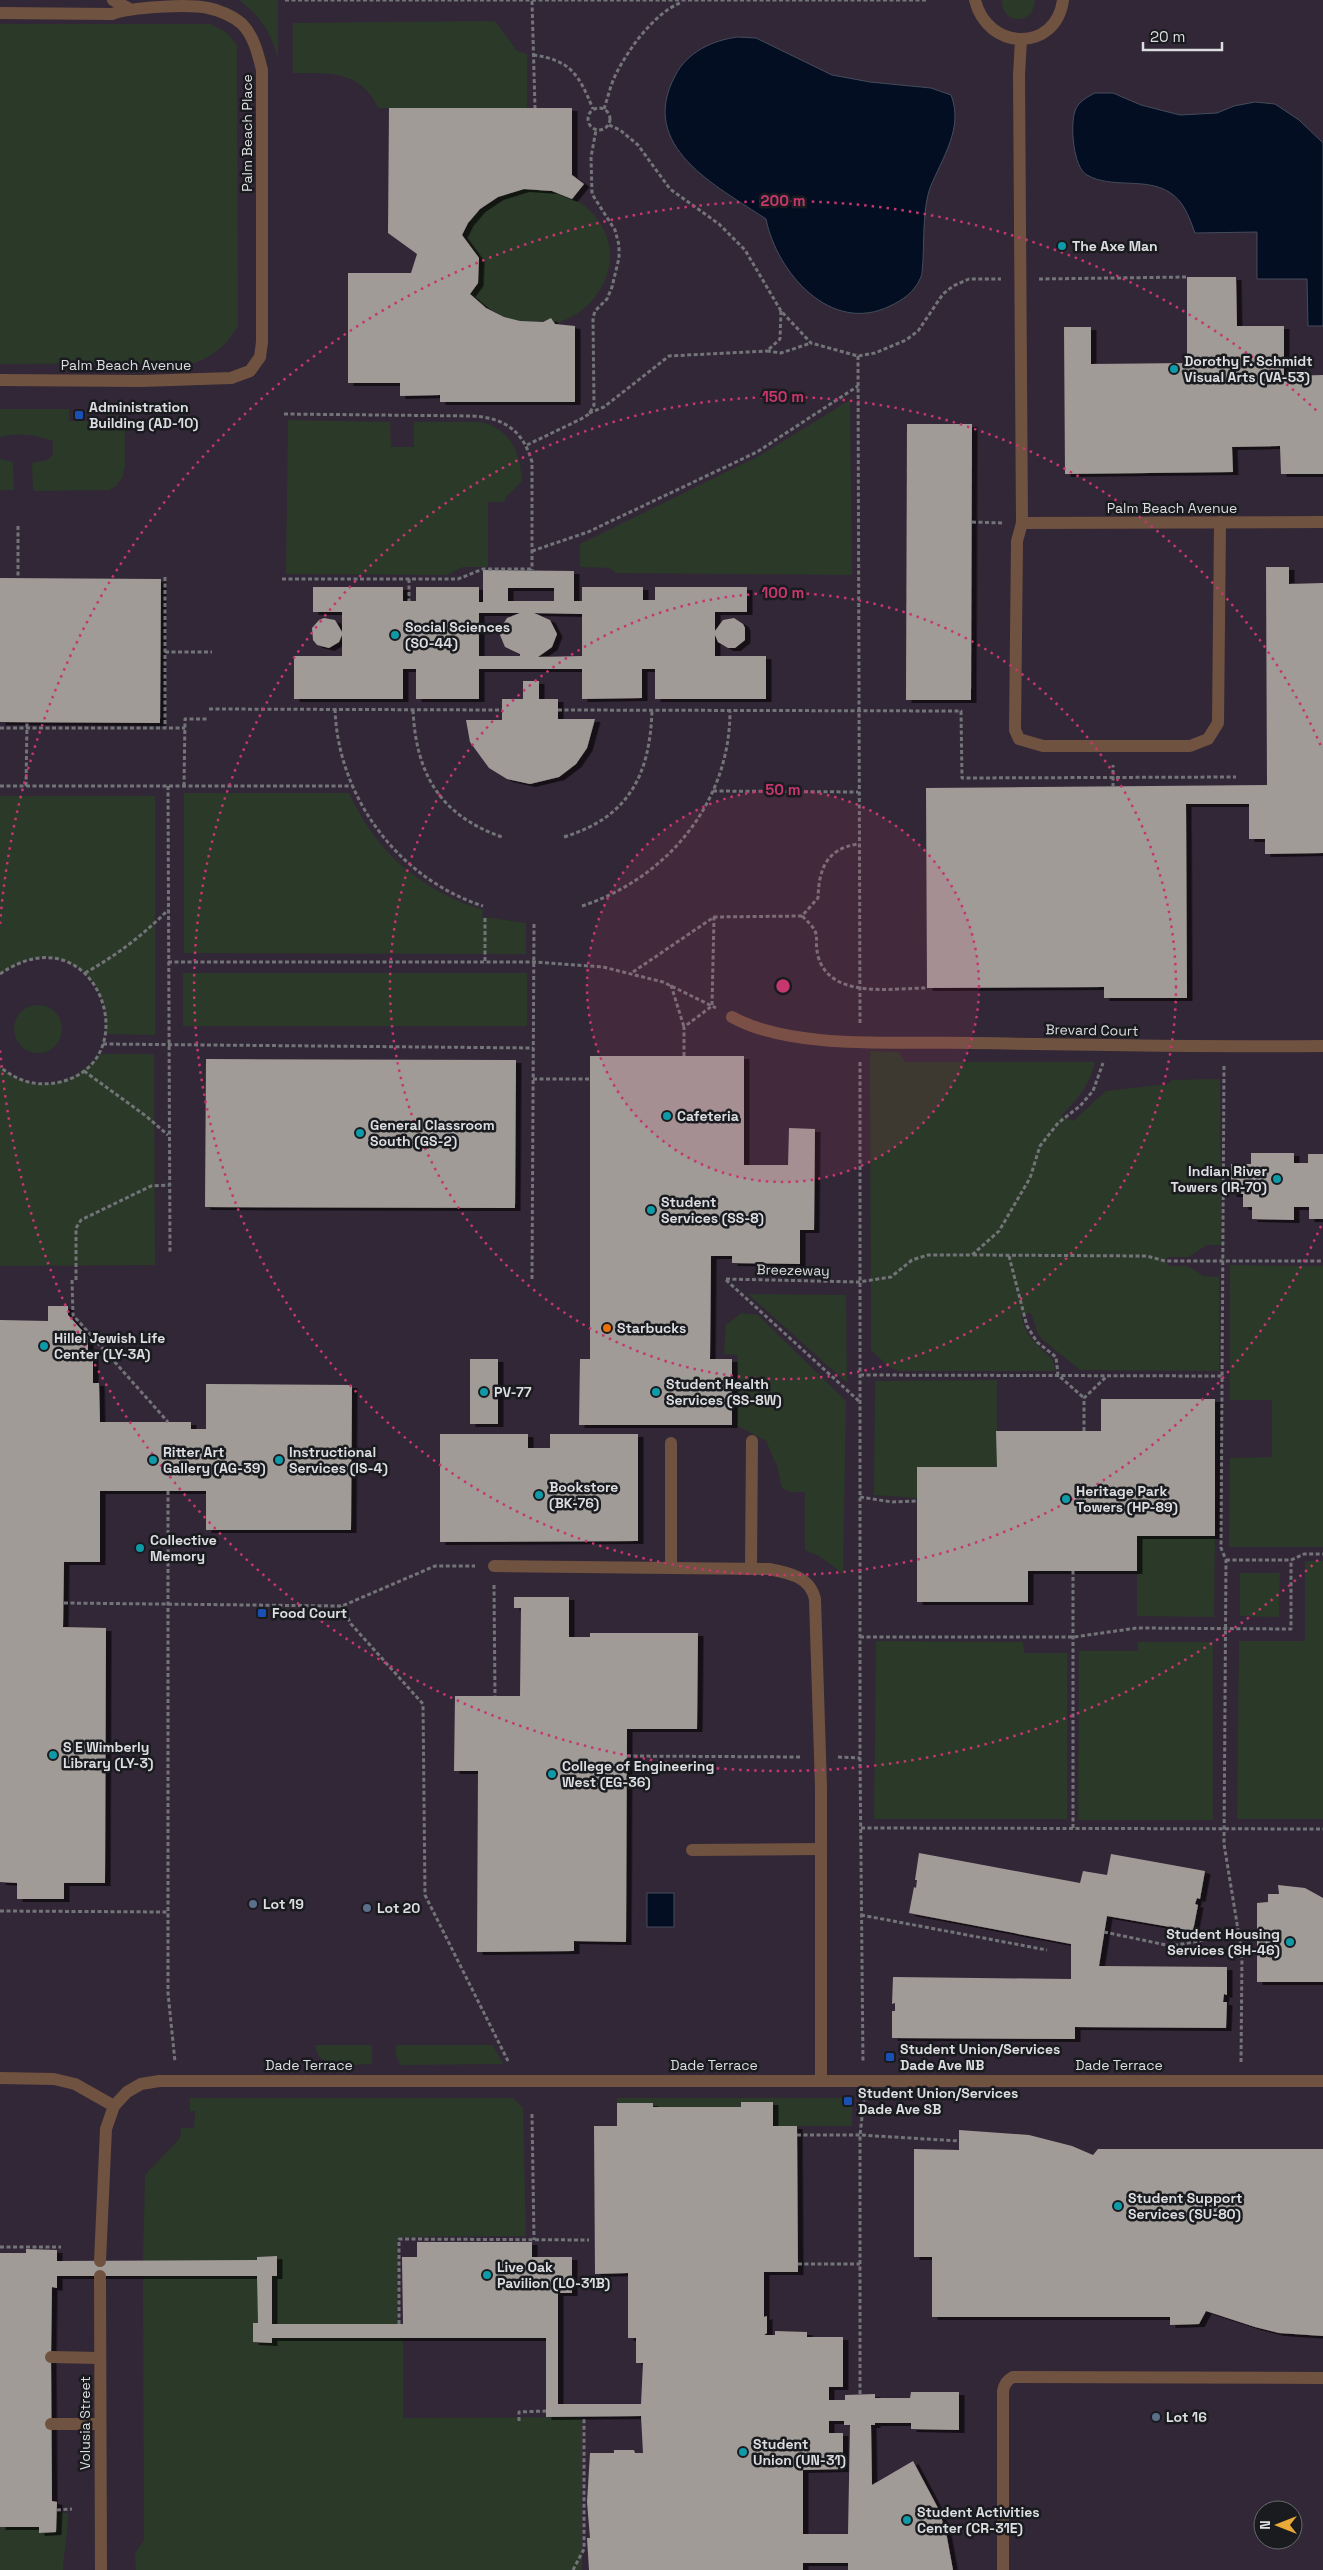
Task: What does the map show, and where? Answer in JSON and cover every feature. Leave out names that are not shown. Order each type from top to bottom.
[{"type":"street","points":[[113,0],[128,8]]},
{"type":"street","points":[[975,0],[978,12],[985,24],[995,33],[1008,39],[1021,40],[1035,37],[1047,30],[1056,20],[1063,0]]},
{"type":"street","name":"Palm Beach Place","points":[[0,13],[112,14],[128,8],[207,7],[226,14],[243,25],[256,46],[262,70],[262,342],[260,357],[250,371]]},
{"type":"street","points":[[1021,40],[1019,75],[1022,523],[1017,541],[1015,730],[1019,739],[1042,746],[1190,746],[1208,739],[1218,723],[1220,522]]},
{"type":"street","name":"Palm Beach Avenue","points":[[0,380],[215,380],[231,378],[250,371]]},
{"type":"street","name":"Palm Beach Avenue","points":[[1022,523],[1323,522]]},
{"type":"street","name":"Brevard Court","points":[[732,1017],[767,1032],[792,1037],[860,1041],[1230,1047],[1323,1046]]},
{"type":"street","points":[[751,1569],[752,1441]]},
{"type":"street","points":[[670,1442],[671,1567]]},
{"type":"street","points":[[494,1566],[751,1569],[785,1572],[808,1582],[813,1588],[815,1599],[820,1757],[821,2080]]},
{"type":"street","points":[[692,1850],[821,1849]]},
{"type":"street","points":[[0,2078],[54,2079],[75,2084],[114,2106],[106,2129],[103,2155],[100,2261]]},
{"type":"street","name":"Dade Terrace","points":[[114,2106],[127,2092],[141,2084],[164,2081],[1323,2081]]},
{"type":"street","name":"Volusia Street","points":[[100,2276],[99,2424],[101,2570]]},
{"type":"street","points":[[51,2357],[99,2358]]},
{"type":"street","points":[[1003,2570],[1003,2386],[1008,2380],[1013,2377],[1323,2378]]},
{"type":"street","points":[[51,2424],[99,2424]]},
{"type":"path","points":[[285,0],[683,2],[928,0]]},
{"type":"path","points":[[532,0],[535,108]]},
{"type":"path","points":[[604,109],[616,73],[636,43],[662,16],[683,2]]},
{"type":"path","points":[[533,55],[554,58],[566,66],[583,83],[593,109]]},
{"type":"path","points":[[593,109],[604,109],[609,114],[609,125]]},
{"type":"path","points":[[593,109],[587,119],[590,126],[596,130],[603,130],[609,125]]},
{"type":"path","points":[[609,125],[620,130],[638,145],[670,189],[719,224],[745,250],[781,311],[811,343],[858,356],[876,353],[906,340],[918,331],[943,294],[953,286],[969,279],[1187,277]]},
{"type":"path","points":[[589,414],[594,406],[593,318],[595,311],[607,299],[612,288],[619,258],[619,245],[615,230],[592,194],[591,157],[596,130]]},
{"type":"path","points":[[767,351],[780,339],[781,311]]},
{"type":"path","points":[[527,446],[604,407],[669,356],[767,351],[781,353],[811,343]]},
{"type":"path","points":[[858,356],[857,712],[860,1041],[860,1758],[863,2065]]},
{"type":"path","points":[[532,551],[588,532],[757,452],[858,386]]},
{"type":"path","points":[[282,579],[458,579],[483,568],[532,570],[532,462],[527,446],[504,422],[489,417],[284,414]]},
{"type":"path","points":[[972,522],[1022,523]]},
{"type":"path","points":[[18,526],[18,578]]},
{"type":"path","points":[[165,577],[165,728]]},
{"type":"path","points":[[409,579],[409,601]]},
{"type":"path","points":[[165,652],[212,652]]},
{"type":"path","points":[[209,709],[502,710]]},
{"type":"path","points":[[335,709],[339,746],[352,786],[372,822],[402,858],[440,888],[484,906]]},
{"type":"path","points":[[413,710],[416,748],[420,762],[433,787],[442,799],[463,819],[502,837]]},
{"type":"path","points":[[558,710],[857,712],[943,710]]},
{"type":"path","points":[[564,837],[603,819],[624,800],[633,788],[646,763],[650,749],[652,710]]},
{"type":"path","points":[[582,906],[624,889],[660,863],[690,830],[713,791],[725,756],[730,711]]},
{"type":"path","points":[[184,786],[185,719],[209,719]]},
{"type":"path","points":[[26,786],[27,722]]},
{"type":"path","points":[[0,728],[185,728]]},
{"type":"path","points":[[0,786],[352,786]]},
{"type":"path","points":[[168,786],[170,1254]]},
{"type":"path","points":[[713,791],[858,792]]},
{"type":"path","points":[[632,972],[714,916],[802,916],[818,898],[819,875],[828,860],[836,851],[858,844]]},
{"type":"path","points":[[85,973],[123,951],[144,935],[168,910]]},
{"type":"path","points":[[712,1006],[714,916]]},
{"type":"path","points":[[802,916],[818,935],[818,956],[827,972],[835,981],[846,986],[859,988],[927,988]]},
{"type":"path","points":[[485,918],[485,962]]},
{"type":"path","points":[[532,1280],[534,924]]},
{"type":"path","points":[[0,974],[14,964],[32,958],[69,963],[85,973],[97,988],[105,1005],[107,1024],[100,1054],[84,1071],[67,1080],[48,1085],[30,1084],[12,1076],[0,1067]]},
{"type":"path","points":[[168,962],[535,962],[603,967],[632,972],[670,985],[732,1017]]},
{"type":"path","points":[[670,985],[684,1027],[684,1056]]},
{"type":"path","points":[[684,1027],[712,1006]]},
{"type":"path","points":[[103,1044],[534,1048]]},
{"type":"path","points":[[972,1255],[999,1231],[1030,1178],[1040,1146],[1058,1123],[1080,1106],[1093,1091],[1104,1063]]},
{"type":"path","points":[[1224,1063],[1224,1261],[1220,1548],[1226,1560],[1223,1829],[1242,1954],[1241,2066]]},
{"type":"path","points":[[84,1071],[146,1116],[168,1135]]},
{"type":"path","points":[[533,1079],[590,1079]]},
{"type":"path","points":[[168,1422],[73,1315],[76,1228],[81,1220],[151,1186],[169,1185]]},
{"type":"path","name":"Breezeway","points":[[860,1402],[726,1280],[859,1282],[891,1277],[912,1260],[928,1255],[1146,1256],[1165,1262],[1323,1261]]},
{"type":"path","points":[[1009,1256],[1027,1326],[1032,1337],[1056,1357],[1058,1375],[1084,1398]]},
{"type":"path","points":[[860,1376],[1223,1376]]},
{"type":"path","points":[[1084,1431],[1084,1398],[1107,1376]]},
{"type":"path","points":[[168,1491],[168,1993],[175,2065]]},
{"type":"path","points":[[860,1497],[892,1502],[917,1501]]},
{"type":"path","points":[[1226,1560],[1291,1560],[1304,1554],[1323,1554]]},
{"type":"path","points":[[860,1636],[1074,1637],[1137,1628],[1291,1629],[1291,1560]]},
{"type":"path","points":[[64,1603],[342,1606],[435,1566],[494,1566],[495,1696]]},
{"type":"path","points":[[1073,1571],[1073,1828]]},
{"type":"path","points":[[342,1606],[351,1624],[422,1704],[425,1895],[509,2064]]},
{"type":"path","points":[[627,1756],[860,1758]]},
{"type":"path","points":[[861,1828],[1323,1829]]},
{"type":"path","points":[[0,1910],[168,1912]]},
{"type":"path","points":[[861,1915],[1047,1950]]},
{"type":"path","points":[[1104,1932],[1171,1946],[1238,1934]]},
{"type":"path","points":[[860,2394],[860,2135],[864,2098]]},
{"type":"path","points":[[532,2114],[534,2240]]},
{"type":"path","points":[[797,2136],[860,2135],[959,2140]]},
{"type":"path","points":[[400,2324],[400,2239],[589,2240]]},
{"type":"path","points":[[0,2247],[61,2247]]},
{"type":"path","points":[[798,2264],[860,2264]]},
{"type":"path","points":[[519,2421],[519,2412],[546,2411]]},
{"type":"path","points":[[572,2570],[584,2549],[584,2417]]},
{"type":"path","points":[[57,2510],[72,2509]]},
{"type":"shaded area","points":[[0,0],[1323,0],[1323,2570],[0,2570]]},
{"type":"green space","points":[[239,0],[278,0],[278,59],[269,33],[253,12]]},
{"type":"green space","points":[[1002,0],[1035,0],[1029,14],[1024,18],[1018,19],[1012,18],[1007,14],[1003,8]]},
{"type":"green space","points":[[496,22],[517,51],[527,54],[527,108],[378,108],[363,86],[353,80],[332,74],[293,73],[293,23]]},
{"type":"green space","points":[[0,24],[211,24],[226,32],[237,45],[238,326],[224,345],[214,353],[194,363],[0,364]]},
{"type":"green space","points":[[524,189],[557,193],[579,202],[600,223],[608,239],[610,257],[607,274],[600,290],[589,304],[573,316],[555,324],[551,318],[529,322],[508,318],[488,308],[470,294],[480,270],[477,256],[462,235],[473,218],[487,205],[504,196]]},
{"type":"green space","points":[[850,400],[852,575],[616,573],[610,568],[580,567],[580,544],[759,456]]},
{"type":"green space","points":[[0,409],[69,409],[69,421],[108,421],[108,410],[116,416],[125,416],[125,466],[123,476],[116,486],[109,490],[33,491],[32,463],[47,460],[53,455],[53,441],[27,435],[0,437]]},
{"type":"green space","points":[[288,420],[390,422],[391,447],[414,447],[414,422],[481,422],[500,430],[507,436],[516,452],[522,481],[506,497],[504,502],[488,502],[488,567],[463,567],[447,575],[286,574]]},
{"type":"green space","points":[[0,459],[13,462],[14,490],[0,490]]},
{"type":"green space","points":[[184,793],[349,793],[360,815],[373,834],[387,852],[403,867],[440,892],[483,910],[482,917],[526,923],[526,954],[184,953]]},
{"type":"green space","points":[[0,796],[155,796],[155,1035],[105,1034],[106,1018],[103,1003],[97,989],[88,977],[76,967],[62,960],[47,957],[31,959],[19,963],[0,974]]},
{"type":"green space","points":[[183,973],[527,973],[527,1026],[183,1026]]},
{"type":"green space","points":[[33,1005],[43,1005],[52,1009],[58,1015],[61,1020],[61,1038],[52,1049],[43,1053],[33,1053],[24,1049],[18,1043],[14,1034],[14,1024],[18,1015],[24,1009]]},
{"type":"green space","points":[[870,1051],[898,1052],[906,1062],[1095,1062],[1090,1078],[1082,1092],[1061,1116],[1073,1121],[1106,1091],[1168,1084],[1172,1080],[1220,1079],[1221,1245],[1207,1245],[1188,1257],[1168,1257],[1165,1261],[1170,1266],[1187,1266],[1204,1276],[1219,1277],[1219,1371],[1080,1370],[1042,1339],[1038,1334],[1031,1313],[1021,1314],[1023,1322],[1032,1340],[1053,1360],[1055,1371],[899,1371],[889,1367],[871,1350]]},
{"type":"green space","points":[[100,1054],[154,1054],[155,1265],[0,1266],[0,1067],[27,1082],[40,1085],[53,1084],[77,1074]]},
{"type":"green space","points":[[1230,1265],[1323,1266],[1323,1547],[1229,1547],[1230,1458],[1272,1457],[1272,1400],[1230,1400]]},
{"type":"green space","points":[[748,1294],[846,1295],[847,1383]]},
{"type":"green space","points":[[741,1313],[758,1315],[846,1401],[843,1574],[821,1557],[805,1550],[805,1492],[791,1492],[782,1488],[777,1466],[766,1441],[738,1426],[738,1355],[724,1354],[726,1325]]},
{"type":"green space","points":[[997,1380],[997,1467],[917,1498],[874,1495],[875,1381]]},
{"type":"green space","points":[[1137,1536],[1215,1536],[1214,1617],[1137,1616]]},
{"type":"green space","points":[[1305,1561],[1323,1561],[1323,1819],[1237,1819],[1239,1641],[1305,1641]]},
{"type":"green space","points":[[1240,1573],[1280,1573],[1279,1617],[1240,1616]]},
{"type":"green space","points":[[876,1641],[1023,1642],[1024,1653],[1067,1653],[1067,1819],[874,1819]]},
{"type":"green space","points":[[1138,1642],[1213,1642],[1213,1820],[1078,1820],[1079,1651],[1138,1651]]},
{"type":"green space","points":[[315,2045],[372,2045],[372,2064],[337,2065],[329,2063],[318,2054]]},
{"type":"green space","points":[[396,2045],[493,2045],[503,2064],[400,2065],[396,2055]]},
{"type":"green space","points":[[190,2098],[513,2098],[523,2108],[526,2236],[397,2237],[397,2324],[272,2324],[272,2276],[277,2275],[277,2256],[257,2257],[257,2260],[143,2261],[145,2175],[180,2138],[181,2128],[194,2128],[195,2111],[190,2111]]},
{"type":"green space","points":[[617,2098],[852,2098],[852,2126],[773,2126],[773,2102],[741,2102],[741,2107],[653,2107],[652,2103],[617,2103]]},
{"type":"green space","points":[[143,2275],[257,2276],[258,2323],[253,2323],[253,2342],[271,2343],[272,2338],[403,2338],[403,2418],[582,2417],[582,2570],[136,2570],[135,2553],[144,2540]]},
{"type":"green space","points":[[57,2513],[68,2513],[63,2570],[0,2570],[0,2527],[39,2527],[39,2533],[56,2532]]},
{"type":"water","points":[[738,37],[756,38],[832,75],[870,82],[931,88],[951,95],[955,119],[950,143],[928,196],[925,214],[922,275],[915,288],[899,301],[868,313],[847,312],[828,305],[810,294],[795,278],[782,259],[772,239],[766,219],[706,178],[688,162],[674,144],[666,124],[666,101],[675,76],[686,60],[710,44]]},
{"type":"water","points":[[1095,93],[1113,93],[1141,105],[1180,115],[1217,113],[1234,106],[1255,102],[1275,104],[1299,120],[1323,143],[1323,326],[1308,326],[1307,279],[1257,279],[1257,232],[1195,233],[1188,215],[1179,200],[1169,192],[1149,185],[1117,183],[1096,179],[1082,171],[1074,145],[1073,126],[1075,111],[1081,102]]},
{"type":"water","points":[[647,1893],[674,1893],[674,1927],[647,1927]]},
{"type":"building","points":[[389,108],[572,108],[572,175],[584,184],[572,199],[552,191],[524,189],[498,197],[480,209],[468,223],[462,235],[479,258],[478,283],[470,294],[486,308],[504,317],[520,321],[543,322],[551,318],[555,324],[575,326],[575,402],[440,402],[440,395],[400,396],[400,383],[348,383],[348,273],[411,273],[417,254],[388,233]]},
{"type":"building","name":"Dorothy F. Schmidt Visual Arts (VA-53)","points":[[1187,277],[1236,277],[1237,326],[1284,326],[1284,376],[1323,375],[1323,474],[1281,474],[1280,446],[1232,447],[1233,472],[1065,474],[1064,327],[1091,327],[1091,364],[1187,363]]},
{"type":"building","points":[[907,424],[972,424],[971,700],[906,700]]},
{"type":"building","points":[[1266,567],[1289,567],[1289,584],[1323,583],[1323,853],[1265,854],[1265,839],[1249,839],[1249,804],[1186,804],[1187,998],[1104,998],[1104,987],[927,988],[926,788],[1267,785]]},
{"type":"building","name":"Social Sciences (SO-44)","points":[[483,570],[574,571],[574,601],[582,601],[582,587],[643,587],[643,600],[655,600],[655,587],[747,587],[747,612],[715,612],[715,631],[723,620],[734,618],[743,624],[745,628],[745,640],[735,648],[728,648],[718,642],[715,635],[715,656],[766,656],[766,699],[655,699],[655,669],[642,669],[642,698],[582,699],[582,669],[479,669],[479,699],[416,699],[416,669],[403,669],[403,699],[294,699],[294,656],[342,656],[342,635],[339,642],[329,648],[317,645],[313,640],[312,628],[319,620],[324,618],[335,620],[342,632],[342,612],[313,612],[313,587],[403,587],[403,601],[416,601],[416,587],[479,587],[479,602],[483,602]],"holes":[[[508,588],[554,588],[554,601],[508,601]],[[479,613],[520,613],[507,618],[502,626],[500,635],[505,647],[520,654],[520,656],[479,656]],[[534,613],[582,614],[582,656],[538,657],[552,647],[557,634],[550,620]]]},
{"type":"building","points":[[0,578],[161,579],[160,723],[0,722]]},
{"type":"building","name":"Social Sciences (SO-44)","points":[[523,681],[539,681],[539,699],[558,699],[558,719],[595,719],[587,748],[576,764],[559,777],[530,784],[507,779],[489,768],[470,742],[466,720],[502,720],[502,699],[523,699]]},
{"type":"building","points":[[590,1056],[744,1056],[744,1165],[788,1165],[789,1128],[815,1129],[814,1230],[800,1230],[800,1264],[732,1263],[732,1256],[711,1256],[710,1359],[732,1359],[732,1425],[579,1425],[580,1359],[590,1359]]},
{"type":"building","name":"General Classroom South (GS-2)","points":[[206,1059],[516,1060],[515,1208],[205,1207]]},
{"type":"building","name":"Indian River Towers (IR-70)","points":[[1251,1153],[1294,1153],[1294,1163],[1308,1163],[1308,1154],[1323,1154],[1323,1219],[1309,1219],[1309,1207],[1294,1207],[1294,1220],[1252,1219],[1252,1207],[1243,1207],[1243,1194],[1231,1194],[1231,1164],[1251,1164]]},
{"type":"building","points":[[48,1306],[68,1306],[68,1315],[88,1337],[88,1356],[93,1356],[93,1383],[99,1383],[100,1422],[191,1422],[191,1429],[206,1429],[206,1384],[352,1385],[351,1530],[206,1530],[206,1491],[100,1491],[100,1562],[64,1562],[63,1627],[106,1628],[105,1883],[64,1883],[64,1899],[17,1899],[17,1883],[0,1882],[0,1320],[48,1321]]},
{"type":"building","name":"PV-77","points":[[470,1359],[498,1359],[498,1424],[470,1424]]},
{"type":"building","name":"Heritage Park Towers (HP-89)","points":[[1101,1399],[1215,1399],[1215,1536],[1137,1536],[1137,1571],[1028,1571],[1028,1602],[917,1602],[917,1467],[997,1467],[996,1431],[1101,1431]]},
{"type":"building","name":"Bookstore (BK-76)","points":[[440,1434],[528,1434],[528,1448],[550,1448],[550,1434],[638,1434],[638,1541],[440,1542]]},
{"type":"building","name":"College of Engineering West (EG-36)","points":[[514,1597],[569,1597],[569,1637],[590,1637],[590,1633],[698,1633],[697,1729],[627,1729],[626,1942],[574,1941],[574,1951],[477,1952],[478,1771],[454,1771],[455,1696],[520,1696],[521,1608],[514,1608]]},
{"type":"building","points":[[919,1853],[1080,1883],[1083,1871],[1107,1875],[1111,1854],[1205,1871],[1200,1899],[1197,1898],[1195,1904],[1198,1905],[1193,1931],[1107,1916],[1099,1966],[1227,1967],[1227,1995],[1224,1994],[1223,2002],[1227,2002],[1226,2028],[1075,2027],[1075,2039],[892,2038],[892,2011],[895,2011],[895,2003],[892,2004],[893,1977],[1071,1979],[1071,1944],[909,1913],[914,1887],[916,1888],[917,1880],[915,1880]]},
{"type":"building","name":"Student Housing Services (SH-46)","points":[[1278,1885],[1305,1888],[1323,1898],[1323,1982],[1257,1982],[1257,1903],[1268,1902],[1268,1894],[1279,1894]]},
{"type":"building","points":[[741,2102],[773,2102],[773,2126],[797,2126],[798,2272],[764,2272],[764,2317],[767,2316],[767,2333],[764,2335],[775,2335],[775,2331],[807,2332],[807,2337],[843,2337],[843,2387],[829,2387],[829,2400],[845,2400],[845,2395],[875,2394],[875,2398],[910,2398],[911,2392],[959,2392],[959,2430],[911,2429],[911,2423],[875,2423],[875,2425],[871,2425],[872,2485],[913,2461],[938,2508],[946,2532],[953,2570],[848,2570],[848,2563],[803,2563],[803,2570],[589,2570],[587,2538],[590,2538],[587,2502],[590,2453],[614,2453],[614,2450],[634,2450],[635,2453],[643,2453],[641,2416],[546,2417],[546,2338],[272,2338],[272,2343],[253,2342],[253,2323],[258,2323],[257,2276],[57,2276],[57,2288],[52,2287],[51,2357],[52,2501],[57,2502],[56,2532],[39,2533],[39,2527],[0,2527],[0,2253],[26,2253],[26,2249],[57,2250],[57,2261],[257,2260],[257,2257],[277,2256],[277,2276],[272,2276],[272,2324],[403,2324],[402,2257],[417,2257],[417,2242],[532,2242],[532,2257],[572,2257],[572,2293],[558,2293],[558,2404],[641,2404],[643,2363],[636,2363],[636,2338],[628,2338],[628,2273],[595,2274],[594,2126],[617,2126],[617,2103],[653,2103],[653,2107],[741,2107]],"holes":[[[829,2421],[844,2421],[844,2425],[850,2425],[848,2534],[803,2534],[803,2470],[843,2469],[843,2433],[829,2433]]]},
{"type":"building","name":"Student Support Services (SU-80)","points":[[959,2130],[1029,2135],[1072,2146],[1093,2155],[1098,2149],[1323,2149],[1323,2336],[1279,2333],[1206,2311],[1199,2324],[1170,2325],[1170,2317],[932,2317],[932,2257],[914,2257],[914,2149],[959,2150]]},
{"type":"place","name":"The Axe Man","points":[[1062,246]]},
{"type":"place","name":"Dorothy F. Schmidt Visual Arts (VA-53)","points":[[1174,369]]},
{"type":"place","name":"Administration Building (AD-10)","points":[[79,415]]},
{"type":"place","name":"Social Sciences (SO-44)","points":[[395,635]]},
{"type":"place","name":"Cafeteria","points":[[667,1116]]},
{"type":"place","name":"General Classroom South (GS-2)","points":[[360,1133]]},
{"type":"place","name":"Indian River Towers (IR-70)","points":[[1277,1179]]},
{"type":"place","name":"Student Services (SS-8)","points":[[651,1210]]},
{"type":"place","name":"Starbucks","points":[[607,1328]]},
{"type":"place","name":"Hillel Jewish Life Center (LY-3A)","points":[[44,1346]]},
{"type":"place","name":"PV-77","points":[[484,1392]]},
{"type":"place","name":"Student Health Services (SS-8W)","points":[[656,1392]]},
{"type":"place","name":"Ritter Art Gallery (AG-39)","points":[[153,1460]]},
{"type":"place","name":"Instructional Services (IS-4)","points":[[279,1460]]},
{"type":"place","name":"Bookstore (BK-76)","points":[[539,1495]]},
{"type":"place","name":"Heritage Park Towers (HP-89)","points":[[1066,1499]]},
{"type":"place","name":"Collective Memory","points":[[140,1548]]},
{"type":"place","name":"Food Court","points":[[262,1613]]},
{"type":"place","name":"S E Wimberly Library (LY-3)","points":[[53,1755]]},
{"type":"place","name":"College of Engineering West (EG-36)","points":[[552,1774]]},
{"type":"place","name":"Lot 19","points":[[253,1904]]},
{"type":"place","name":"Lot 20","points":[[367,1908]]},
{"type":"place","name":"Student Housing Services (SH-46)","points":[[1290,1942]]},
{"type":"place","name":"Student Union/Services Dade Ave NB","points":[[890,2057]]},
{"type":"place","name":"Student Union/Services Dade Ave SB","points":[[848,2101]]},
{"type":"place","name":"Student Support Services (SU-80)","points":[[1118,2206]]},
{"type":"place","name":"Live Oak Pavilion (LO-31B)","points":[[487,2275]]},
{"type":"place","name":"Lot 16","points":[[1156,2417]]},
{"type":"place","name":"Student Union (UN-31)","points":[[743,2452]]},
{"type":"place","name":"Student Activities Center (CR-31E)","points":[[907,2520]]}]
